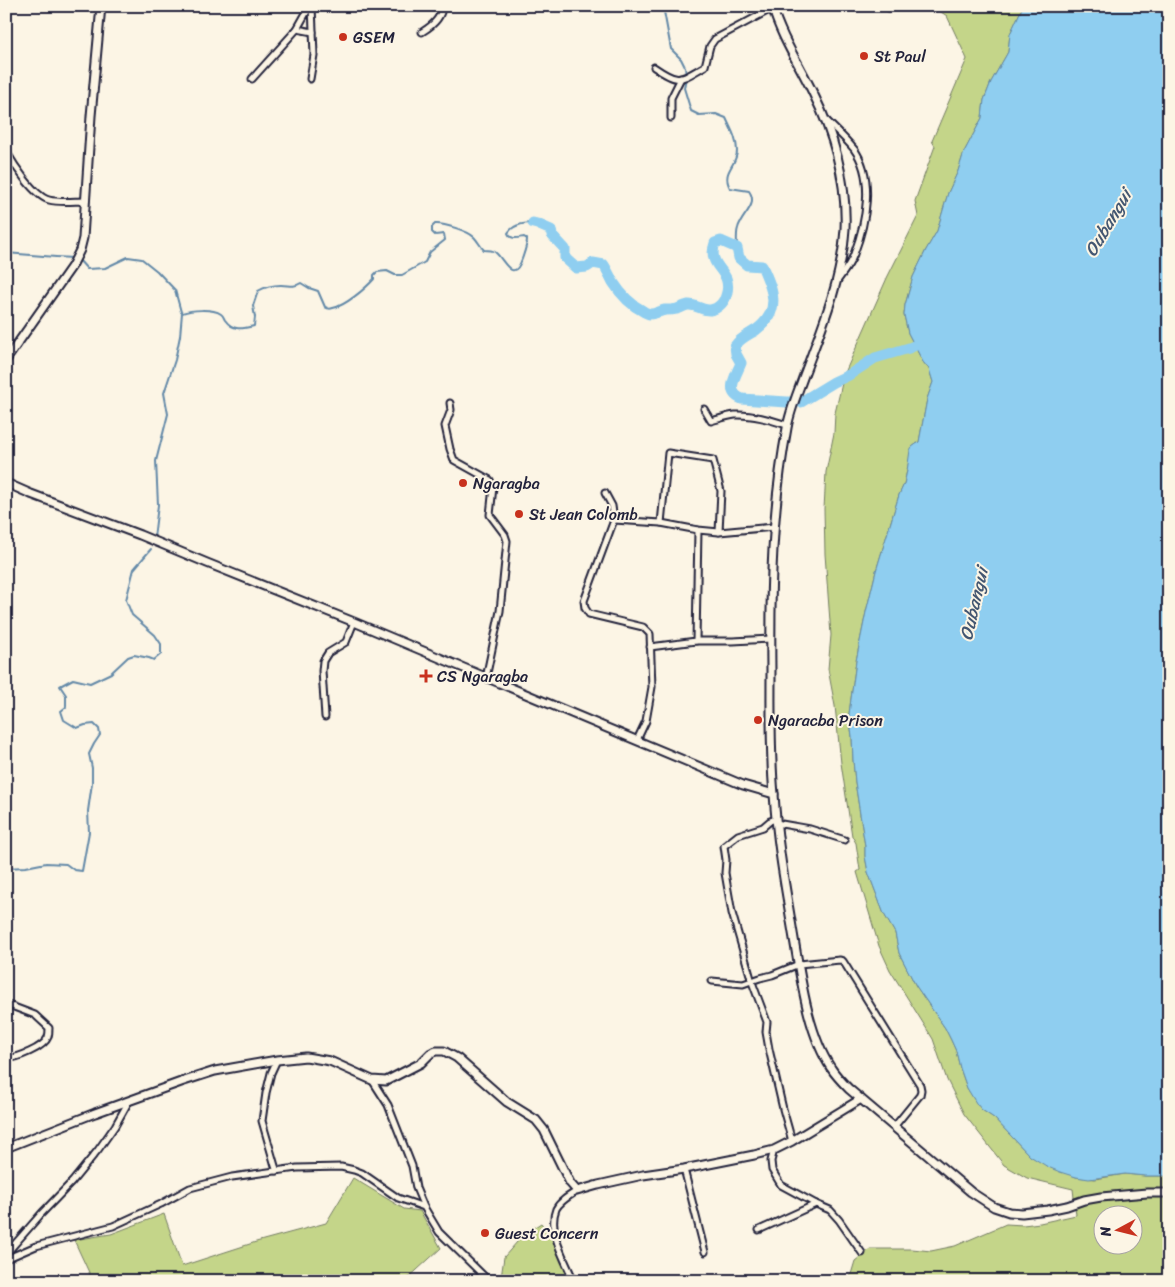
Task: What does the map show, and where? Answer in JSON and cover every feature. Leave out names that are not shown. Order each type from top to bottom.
[{"type":"main road","points":[[6,360],[72,266],[80,250],[83,238],[101,6]]},
{"type":"main road","points":[[773,7],[778,26],[826,120],[833,142],[844,195],[845,227],[837,283],[788,423],[780,470],[774,527],[771,585],[772,767],[776,821],[781,866],[806,1000],[815,1036],[822,1053],[839,1079],[860,1099],[971,1192],[994,1207],[1008,1212],[1022,1213],[1048,1210],[1102,1197],[1169,1193]]},
{"type":"main road","points":[[6,483],[354,622],[743,785],[774,794]]},
{"type":"main road","points":[[8,1146],[129,1100],[216,1071],[306,1057],[330,1061],[372,1080],[386,1081],[421,1063],[431,1053],[444,1051],[457,1058],[507,1102],[536,1120],[544,1130],[570,1182],[577,1191],[643,1175],[684,1169],[774,1150],[860,1099]]},
{"type":"street","points":[[252,79],[297,29],[312,6]]},
{"type":"street","points":[[310,79],[314,55],[312,6]]},
{"type":"street","points":[[422,32],[438,20],[442,12],[442,6]]},
{"type":"street","points":[[654,67],[675,79],[689,76],[705,66],[710,46],[715,39],[773,7]]},
{"type":"street","points":[[297,29],[313,32]]},
{"type":"street","points":[[671,118],[671,98],[681,78]]},
{"type":"street","points":[[826,120],[855,150],[864,169],[867,186],[865,215],[854,255],[837,283]]},
{"type":"street","points":[[6,150],[31,187],[42,197],[51,201],[85,201]]},
{"type":"street","points":[[450,403],[451,410],[445,426],[454,460],[490,480],[493,487],[490,515],[505,535],[506,541],[500,612],[486,678]]},
{"type":"street","points":[[704,409],[711,420],[741,415],[788,423]]},
{"type":"street","points":[[661,523],[668,453],[713,460],[721,490],[719,532]]},
{"type":"street","points":[[605,493],[612,506],[614,520],[584,601],[585,608],[590,614],[643,627],[650,634],[652,687],[646,721],[637,740]]},
{"type":"street","points":[[614,520],[661,523],[719,532],[774,527]]},
{"type":"street","points":[[696,641],[698,530]]},
{"type":"street","points":[[325,717],[323,662],[328,653],[346,642],[354,622]]},
{"type":"street","points":[[650,647],[696,641],[770,639]]},
{"type":"street","points":[[792,1141],[769,1049],[766,1032],[767,1022],[752,982],[732,913],[725,874],[724,846],[738,836],[763,827],[770,821],[810,828],[845,840]]},
{"type":"street","points":[[712,981],[743,984],[799,964],[840,960],[846,964],[920,1085],[920,1095],[894,1127]]},
{"type":"street","points":[[6,1004],[35,1015],[49,1028],[48,1037],[42,1045],[15,1058],[6,1059]]},
{"type":"street","points":[[277,1060],[271,1073],[266,1093],[262,1121],[277,1171]]},
{"type":"street","points":[[372,1080],[388,1106],[412,1166],[416,1188],[424,1207],[439,1232],[488,1281]]},
{"type":"street","points":[[6,1254],[42,1212],[72,1182],[98,1150],[115,1126],[129,1100]]},
{"type":"street","points":[[774,1150],[771,1161],[772,1170],[781,1185],[830,1210],[862,1253]]},
{"type":"street","points":[[6,1259],[36,1246],[113,1226],[190,1188],[232,1177],[297,1168],[341,1167],[354,1170],[362,1173],[398,1198],[424,1207]]},
{"type":"street","points":[[684,1169],[705,1252]]},
{"type":"street","points":[[574,1281],[555,1238],[554,1222],[556,1209],[565,1198],[577,1191]]},
{"type":"street","points":[[759,1230],[816,1204]]},
{"type":"green space","points":[[932,6],[1023,6],[1010,34],[1008,52],[991,82],[984,100],[982,118],[964,152],[948,193],[937,231],[913,277],[905,305],[904,315],[908,333],[923,362],[929,369],[933,382],[927,399],[919,442],[912,447],[904,484],[876,571],[856,661],[849,714],[855,782],[865,856],[868,872],[884,914],[895,933],[899,953],[916,986],[945,1028],[956,1051],[967,1088],[982,1110],[994,1118],[1030,1156],[1076,1177],[1095,1179],[1125,1174],[1169,1176],[1169,1281],[849,1281],[855,1261],[870,1249],[931,1251],[955,1246],[1006,1224],[1040,1223],[1076,1215],[1073,1189],[1027,1178],[1004,1165],[964,1114],[947,1080],[933,1039],[890,970],[879,946],[857,872],[860,870],[856,843],[852,836],[835,706],[828,669],[831,635],[824,509],[826,472],[834,433],[835,413],[844,375],[887,278],[918,216],[915,201],[935,146],[932,141],[967,59],[947,16]]},
{"type":"green space","points":[[353,1178],[404,1209],[420,1211],[441,1248],[405,1281],[93,1281],[74,1240],[111,1234],[164,1214],[182,1266],[256,1242],[326,1223]]},
{"type":"green space","points":[[541,1223],[553,1238],[564,1265],[574,1281],[502,1281],[504,1257],[524,1234]]},
{"type":"water","name":"Oubangui","points":[[1023,6],[1169,6],[1169,1176],[1125,1174],[1089,1179],[1060,1172],[1030,1156],[994,1118],[982,1110],[976,1103],[967,1088],[956,1051],[945,1028],[916,986],[899,953],[895,933],[884,914],[868,872],[855,782],[849,714],[856,661],[876,571],[904,484],[910,450],[919,442],[927,399],[933,382],[929,369],[923,362],[908,333],[904,315],[905,305],[913,277],[937,231],[948,193],[964,152],[982,118],[984,100],[991,82],[1008,52],[1010,34]]},
{"type":"waterway","points":[[663,6],[671,49],[681,59],[685,67],[684,88],[691,111],[699,115],[716,114],[726,118],[735,138],[737,151],[735,161],[728,173],[728,182],[730,188],[749,191],[752,196],[749,210],[738,228],[737,248]]},
{"type":"waterway","points":[[154,538],[158,505],[156,461],[168,414],[164,393],[175,360],[182,313],[207,310],[222,315],[228,324],[235,328],[254,326],[253,306],[258,291],[266,287],[293,286],[301,283],[318,291],[325,307],[330,309],[338,307],[366,287],[374,279],[374,275],[377,272],[387,271],[395,275],[402,275],[425,262],[430,252],[445,240],[444,234],[435,235],[432,232],[432,227],[435,224],[449,226],[471,235],[484,250],[495,252],[508,268],[515,270],[522,259],[527,239],[524,237],[513,238],[508,233],[519,225],[533,223]]},
{"type":"waterway","points":[[533,223],[551,230],[552,235],[565,249],[565,258],[576,268],[587,267],[593,263],[604,265],[622,294],[634,305],[649,314],[688,305],[710,310],[722,304],[728,284],[714,258],[715,243],[721,241],[737,248],[739,258],[747,265],[762,266],[772,292],[772,308],[764,323],[735,346],[736,354],[741,363],[734,378],[732,388],[737,396],[742,399],[801,402],[875,358],[928,340]]},
{"type":"waterway","points":[[6,253],[73,258]]},
{"type":"waterway","points":[[79,260],[87,269],[105,268],[128,257],[142,259],[157,271],[175,290],[181,312]]},
{"type":"waterway","points":[[6,868],[46,863],[66,864],[74,870],[82,871],[89,832],[88,811],[92,783],[92,768],[89,754],[100,735],[99,729],[94,724],[77,728],[64,720],[61,711],[66,707],[66,695],[60,686],[73,679],[90,683],[111,673],[128,657],[134,655],[154,660],[161,654],[161,644],[155,635],[132,615],[126,600],[134,569],[151,549]]},
{"type":"place","name":"GSEM","points":[[343,37]]},
{"type":"place","name":"St Paul","points":[[864,56]]},
{"type":"place","name":"Ngaragba","points":[[463,483]]},
{"type":"place","name":"St Jean Colomb","points":[[519,514]]},
{"type":"place","name":"CS Ngaragba","points":[[426,676]]},
{"type":"place","name":"Ngaracba Prison","points":[[758,720]]},
{"type":"place","name":"Guest Concern","points":[[485,1233]]}]
